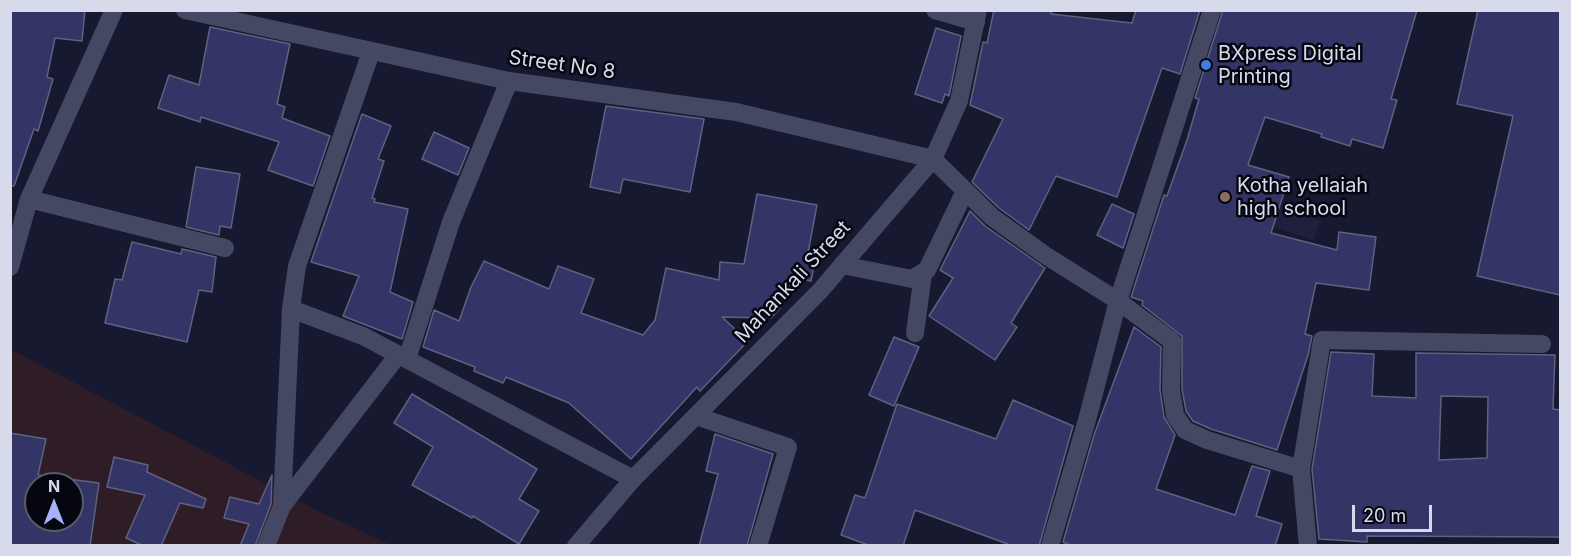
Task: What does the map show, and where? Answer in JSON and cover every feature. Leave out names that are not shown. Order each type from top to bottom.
[{"type":"street","points":[[10,267],[29,199],[114,10]]},
{"type":"street","name":"Street No 8","points":[[185,10],[509,81],[736,112],[933,159]]},
{"type":"street","points":[[935,10],[977,16]]},
{"type":"street","points":[[1050,546],[1087,420],[1118,301],[1212,10]]},
{"type":"street","name":"Mahankali Street","points":[[576,546],[633,478],[820,291],[933,159],[959,101],[977,16]]},
{"type":"street","points":[[282,506],[291,309],[297,266],[372,52]]},
{"type":"street","points":[[266,546],[282,506],[403,357],[451,222],[509,81]]},
{"type":"street","points":[[933,159],[992,217],[1044,255],[1118,301],[1172,341],[1175,415],[1185,430],[1207,440],[1300,469]]},
{"type":"street","points":[[842,265],[912,279],[923,273],[927,270],[965,190]]},
{"type":"street","points":[[29,199],[225,248]]},
{"type":"street","points":[[915,333],[923,273]]},
{"type":"street","points":[[291,309],[363,336],[633,478]]},
{"type":"street","points":[[1308,546],[1300,469],[1322,340],[1542,344]]},
{"type":"street","points":[[696,416],[788,447],[758,546]]},
{"type":"shaded area","points":[[1229,191],[1320,219],[1313,240],[1270,226]]},
{"type":"shaded area","points":[[10,349],[320,512],[391,545],[11,545]]},
{"type":"building","points":[[10,10],[85,10],[82,41],[55,38],[47,77],[53,79],[38,131],[34,129],[14,186],[10,186]]},
{"type":"building","points":[[994,10],[1052,10],[1051,14],[1132,23],[1136,10],[1200,10],[1180,74],[1162,68],[1117,197],[1056,176],[1029,230],[999,208],[972,182],[1003,119],[970,105],[983,42],[987,43]]},
{"type":"building","points":[[1223,10],[1417,10],[1391,99],[1397,100],[1383,148],[1352,139],[1350,146],[1321,137],[1322,134],[1265,117],[1248,165],[1289,177],[1271,233],[1337,250],[1339,232],[1376,237],[1369,290],[1316,283],[1305,334],[1312,336],[1308,355],[1277,450],[1193,421],[1186,411],[1182,389],[1182,336],[1142,305],[1143,301],[1131,297],[1164,195],[1167,196],[1187,140],[1199,99],[1195,98]]},
{"type":"building","points":[[1478,10],[1560,10],[1560,295],[1477,276],[1513,116],[1457,104]]},
{"type":"building","points":[[210,27],[290,44],[277,104],[285,107],[282,118],[330,136],[313,186],[268,170],[279,142],[201,117],[200,122],[158,108],[169,75],[199,85]]},
{"type":"building","points":[[936,28],[961,36],[949,96],[945,94],[942,103],[915,94]]},
{"type":"building","points":[[606,106],[704,119],[690,192],[623,179],[620,193],[590,187]]},
{"type":"building","points":[[362,114],[391,126],[378,159],[384,161],[372,198],[375,199],[374,202],[408,209],[390,292],[413,302],[402,339],[343,316],[359,276],[311,262]]},
{"type":"building","points":[[434,132],[469,148],[458,175],[422,159]]},
{"type":"building","points":[[196,167],[240,174],[231,228],[220,226],[219,235],[186,227]]},
{"type":"building","points":[[757,194],[817,205],[807,258],[815,260],[811,281],[798,278],[796,287],[786,285],[780,308],[771,318],[722,317],[748,341],[700,391],[697,387],[631,459],[569,403],[506,377],[503,383],[474,371],[475,367],[423,347],[434,310],[459,321],[471,287],[484,261],[549,289],[558,266],[594,279],[581,313],[643,335],[655,320],[666,268],[719,280],[720,262],[744,264]]},
{"type":"building","points":[[1112,204],[1134,214],[1123,248],[1097,235]]},
{"type":"building","points":[[970,211],[985,226],[1045,268],[1011,323],[1017,327],[995,360],[929,316],[953,278],[940,270]]},
{"type":"building","points":[[132,242],[181,254],[182,249],[216,257],[212,292],[199,290],[187,342],[105,323],[115,279],[122,280]]},
{"type":"building","points":[[1134,327],[1161,347],[1160,390],[1164,417],[1175,435],[1156,489],[1235,515],[1252,466],[1270,471],[1256,516],[1282,524],[1275,546],[1072,546],[1063,542],[1094,435]]},
{"type":"building","points":[[894,337],[919,347],[894,406],[869,395]]},
{"type":"building","points":[[1331,352],[1374,354],[1372,396],[1416,398],[1416,353],[1555,355],[1553,409],[1560,410],[1560,537],[1367,536],[1367,542],[1319,539],[1312,469]],"holes":[[[1441,396],[1488,397],[1487,458],[1439,460]]]},
{"type":"building","points":[[412,394],[537,469],[519,499],[539,511],[519,544],[473,516],[472,518],[412,485],[433,447],[394,423]]},
{"type":"building","points":[[1013,400],[1073,426],[1039,546],[1013,546],[915,510],[903,546],[871,546],[841,535],[855,495],[865,498],[897,404],[996,439]]},
{"type":"building","points":[[10,433],[46,439],[39,472],[24,472],[24,532],[84,532],[84,481],[99,483],[90,546],[10,546]]},
{"type":"building","points":[[715,434],[773,454],[747,546],[699,546],[718,474],[706,471]]},
{"type":"building","points":[[114,457],[148,465],[147,472],[206,499],[203,508],[180,503],[161,546],[144,546],[126,538],[145,495],[107,487]]},
{"type":"building","points":[[272,475],[271,504],[255,546],[240,546],[249,524],[224,518],[230,497],[259,504]]},
{"type":"place","name":"BXpress Digital Printing","points":[[1206,65]]},
{"type":"place","name":"Kotha yellaiah high school","points":[[1225,197]]}]
